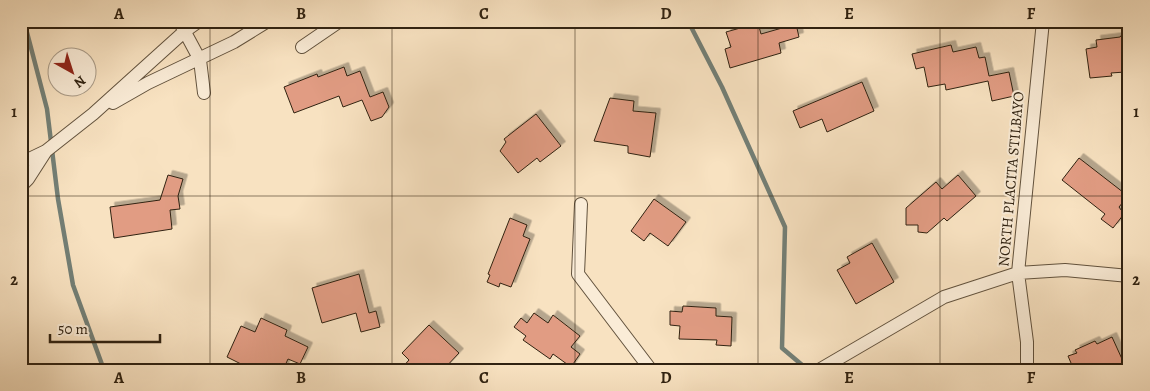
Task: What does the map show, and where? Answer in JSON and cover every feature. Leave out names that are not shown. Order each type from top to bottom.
[{"type":"street","points":[[21,163],[46,152],[93,114],[182,26],[199,21]]},
{"type":"street","points":[[93,114],[148,83],[200,60],[234,42],[268,21]]},
{"type":"street","points":[[302,47],[340,21]]},
{"type":"street","name":"NORTH PLACITA STILBAYO","points":[[1028,370],[1027,342],[1018,273],[1043,21]]},
{"type":"street","points":[[182,26],[200,60],[204,93]]},
{"type":"street","points":[[21,186],[46,152]]},
{"type":"street","points":[[581,204],[578,274],[651,370]]},
{"type":"street","points":[[819,370],[944,297],[1018,273],[1065,270],[1129,276]]},
{"type":"building","points":[[758,23],[761,34],[796,24],[799,37],[779,43],[781,53],[730,68],[725,49],[731,47],[726,32]]},
{"type":"building","points":[[1129,26],[1129,68],[1125,72],[1111,73],[1112,76],[1090,78],[1086,49],[1097,47],[1096,40],[1120,37]]},
{"type":"building","points":[[951,45],[953,52],[976,47],[979,58],[985,57],[989,76],[1009,72],[1014,96],[992,101],[988,81],[946,90],[945,84],[928,87],[924,67],[916,69],[912,54]]},
{"type":"building","points":[[344,67],[347,76],[360,71],[370,97],[383,92],[389,107],[382,117],[371,121],[362,100],[343,107],[339,96],[294,113],[284,87],[317,74],[318,77]]},
{"type":"building","points":[[862,82],[874,111],[827,132],[822,119],[800,128],[793,111]]},
{"type":"building","points":[[610,98],[634,101],[633,111],[656,113],[650,157],[628,153],[628,146],[594,141]]},
{"type":"building","points":[[536,114],[561,146],[540,162],[537,158],[518,173],[500,151],[506,142],[504,139]]},
{"type":"building","points":[[1079,158],[1128,196],[1119,207],[1124,214],[1113,228],[1101,219],[1105,214],[1062,180]]},
{"type":"building","points":[[168,175],[183,179],[178,196],[180,209],[170,210],[172,229],[114,238],[110,207],[160,200]]},
{"type":"building","points":[[958,175],[976,196],[947,221],[944,218],[927,233],[918,232],[918,225],[906,225],[906,208],[936,182],[942,189]]},
{"type":"building","points":[[654,199],[686,222],[668,246],[650,233],[644,241],[631,231]]},
{"type":"building","points":[[510,218],[527,225],[523,236],[530,239],[511,287],[500,283],[499,287],[487,282],[490,275],[488,274]]},
{"type":"building","points":[[872,243],[894,282],[856,304],[837,270],[850,263],[847,257]]},
{"type":"building","points":[[359,274],[369,313],[376,311],[380,327],[361,332],[356,313],[322,323],[312,288]]},
{"type":"building","points":[[683,306],[716,308],[716,316],[732,317],[731,346],[716,345],[717,340],[679,339],[680,326],[670,325],[670,311],[682,312]]},
{"type":"building","points":[[534,313],[548,323],[553,315],[580,336],[571,347],[580,354],[571,367],[553,354],[550,359],[523,340],[526,336],[514,327],[521,318],[527,323]]},
{"type":"building","points":[[261,318],[287,330],[285,336],[308,347],[300,364],[288,359],[283,370],[238,370],[241,364],[227,357],[241,326],[255,332]]},
{"type":"building","points":[[429,325],[459,353],[443,370],[400,370],[409,360],[402,353]]},
{"type":"building","points":[[1112,337],[1127,370],[1074,370],[1068,356],[1077,353],[1075,350],[1095,341],[1097,344]]},
{"type":"waterway","points":[[24,21],[47,109],[58,199],[73,285],[104,370]]},
{"type":"waterway","points":[[688,21],[722,87],[785,227],[782,348],[808,370]]}]
